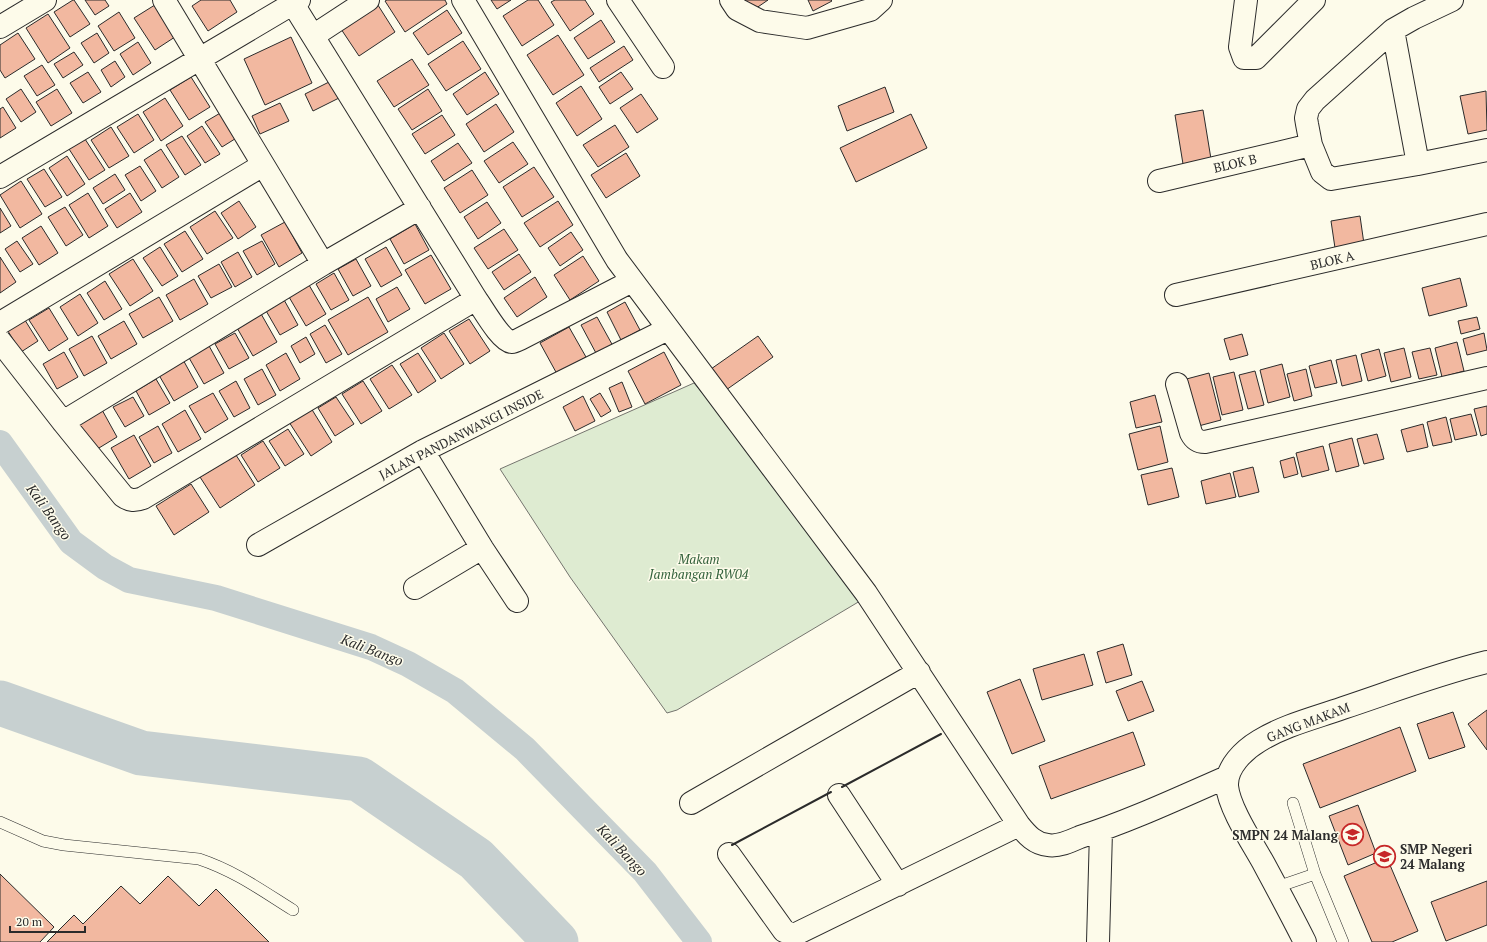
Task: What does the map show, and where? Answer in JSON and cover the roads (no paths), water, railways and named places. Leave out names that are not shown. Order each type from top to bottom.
[{"type":"street","points":[[0,27],[45,0]]},
{"type":"street","points":[[164,0],[323,264]]},
{"type":"street","points":[[313,36],[368,0]]},
{"type":"street","points":[[463,0],[617,260],[866,593],[1019,825],[1029,837],[1041,844],[1050,846],[1062,844],[1101,830],[1227,777],[1227,787],[1235,810],[1305,942]]},
{"type":"street","points":[[618,0],[664,67]]},
{"type":"street","points":[[731,0],[737,9],[760,21],[807,28],[872,3]]},
{"type":"street","points":[[1246,0],[1240,47],[1244,58],[1256,58],[1314,0]]},
{"type":"street","points":[[1452,0],[1393,30],[1314,100],[1308,108],[1306,118],[1311,145],[1322,172],[1331,179],[1487,150]]},
{"type":"street","points":[[0,177],[296,2],[313,36],[476,299],[500,335],[506,341],[512,342],[632,281]]},
{"type":"street","points":[[1393,30],[1418,164]]},
{"type":"street","name":"BLOK B","points":[[1159,182],[1311,145]]},
{"type":"street","points":[[0,323],[263,165]]},
{"type":"street","points":[[63,422],[323,264],[420,208]]},
{"type":"street","name":"BLOK A","points":[[1176,295],[1487,224]]},
{"type":"street","points":[[0,341],[123,496],[128,500],[138,500],[476,299]]},
{"type":"street","name":"JALAN PANDANWANGI INSIDE","points":[[258,545],[423,451],[668,329]]},
{"type":"street","points":[[1177,384],[1191,433],[1195,439],[1200,442],[1205,442],[1487,378]]},
{"type":"street","points":[[423,451],[482,548],[517,601]]},
{"type":"street","points":[[415,588],[482,548]]},
{"type":"street","name":"GANG MAKAM","points":[[1227,777],[1235,762],[1245,752],[1258,742],[1276,732],[1404,688],[1487,662]]},
{"type":"street","points":[[690,803],[919,672]]},
{"type":"street","points":[[839,795],[898,885]]},
{"type":"street","points":[[729,854],[784,931],[794,935],[1019,825]]},
{"type":"street","points":[[1098,942],[1101,830]]},
{"type":"lane","points":[[1293,803],[1315,874],[1343,942]]},
{"type":"lane","points":[[0,822],[43,841],[64,845],[199,859],[215,864],[237,874],[293,910]]},
{"type":"lane","points":[[1277,887],[1315,874]]},
{"type":"waterway","name":"Kali Bango","points":[[0,443],[71,542],[105,567],[129,580],[216,598],[371,647],[408,664],[455,691],[525,749],[645,872],[699,942]]},
{"type":"waterway","name":"Kali Bango","points":[[0,703],[141,753],[359,779],[476,859],[556,942]]},
{"type":"place","name":"SMPN 24 Malang","points":[[1353,835]]},
{"type":"place","name":"SMP Negeri 24 Malang","points":[[1384,856]]},
{"type":"park label","name":"Makam Jambangan RW04","points":[[699,566]]}]
